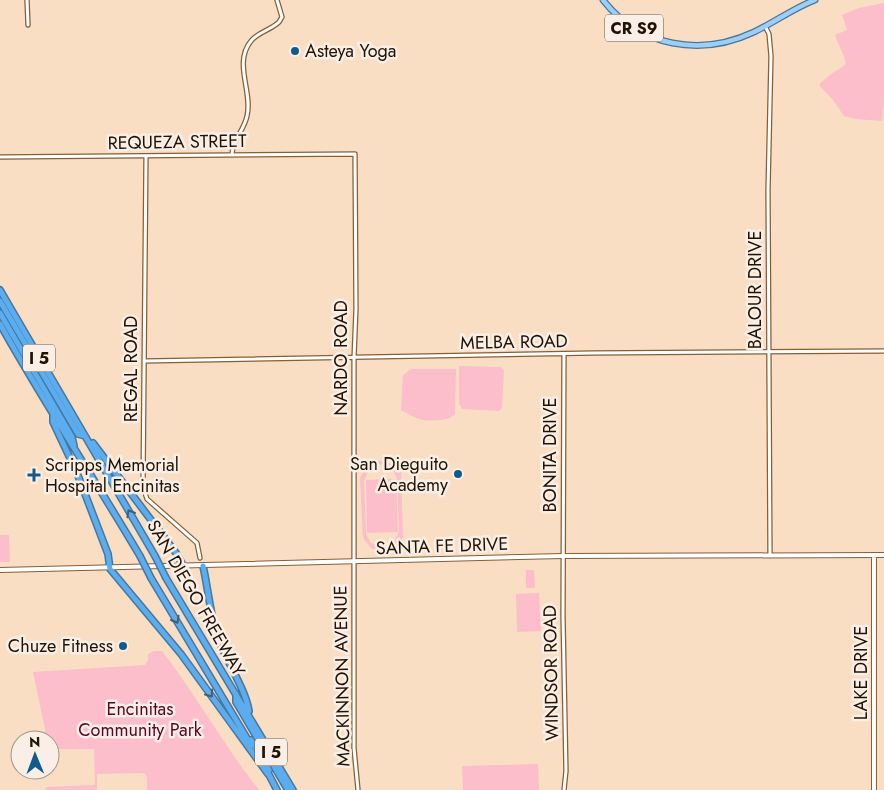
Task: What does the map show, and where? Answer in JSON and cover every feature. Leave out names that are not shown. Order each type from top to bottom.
[{"type":"highway","name":"SAN DIEGO FREEWAY","points":[[0,290],[155,556],[188,618],[249,714],[293,790]]},
{"type":"highway","points":[[0,301],[78,434],[85,436]]},
{"type":"highway","points":[[0,313],[72,437],[74,449]]},
{"type":"highway","name":"SAN DIEGO FREEWAY","points":[[0,324],[74,449],[93,476],[151,578],[279,790]]},
{"type":"highway","points":[[53,413],[53,422],[77,473],[108,554],[110,569],[181,654],[268,774]]},
{"type":"highway","points":[[79,425],[176,552],[184,567]]},
{"type":"highway","points":[[203,566],[216,633],[247,702],[249,714]]},
{"type":"highway","points":[[236,693],[236,702],[288,790]]},
{"type":"highway","points":[[224,701],[231,706],[279,790]]},
{"type":"main road","name":"CR S9","points":[[603,0],[623,21],[636,30],[661,41],[680,45],[704,45],[733,40],[815,0]]},
{"type":"main road","name":"LAKE DRIVE","points":[[874,555],[874,790]]},
{"type":"main road","name":"SANTA FE DRIVE","points":[[0,570],[110,569],[563,556],[884,555]]},
{"type":"street","points":[[28,0],[28,25]]},
{"type":"street","points":[[232,155],[232,145],[241,131],[248,112],[243,68],[244,56],[251,41],[279,22],[282,17],[277,0]]},
{"type":"street","name":"BALOUR DRIVE","points":[[765,26],[769,34],[771,56],[768,351],[770,555]]},
{"type":"street","name":"REQUEZA STREET","points":[[0,157],[355,154]]},
{"type":"street","name":"NARDO ROAD","points":[[355,154],[355,562]]},
{"type":"street","name":"REGAL ROAD","points":[[146,157],[144,493],[147,499],[192,538],[197,545],[200,558]]},
{"type":"street","name":"MELBA ROAD","points":[[145,361],[768,351],[884,351]]},
{"type":"street","name":"BONITA DRIVE","points":[[563,556],[564,354]]},
{"type":"street","name":"WINDSOR ROAD","points":[[563,556],[566,771],[564,790]]},
{"type":"street","name":"MACKINNON AVENUE","points":[[355,562],[354,748],[358,790]]},
{"type":"green space","points":[[884,3],[884,102],[882,121],[844,116],[819,85],[828,76],[846,64],[835,35],[847,30],[842,15],[859,8]]},
{"type":"green space","points":[[459,366],[501,367],[504,370],[502,408],[499,411],[462,409],[459,403]]},
{"type":"green space","points":[[411,369],[456,369],[455,414],[452,417],[429,421],[416,418],[401,410],[403,375]]},
{"type":"green space","points":[[381,461],[401,467],[403,538],[395,548],[383,552],[371,548],[363,538],[360,478],[366,467]],"holes":[[[380,464],[392,469],[397,478],[399,531],[394,542],[383,547],[371,543],[366,534],[364,481],[369,470]]]},
{"type":"green space","points":[[396,479],[398,532],[367,533],[366,480]]},
{"type":"green space","points":[[0,535],[9,535],[10,562],[0,562]]},
{"type":"green space","points":[[526,570],[534,570],[535,588],[526,588]]},
{"type":"green space","points":[[539,593],[541,631],[517,632],[516,594]]},
{"type":"green space","name":"Encinitas Community Park","points":[[154,651],[162,651],[259,790],[147,790],[147,777],[144,773],[97,774],[97,790],[46,790],[46,787],[95,785],[94,749],[60,749],[60,730],[45,730],[33,672],[145,665],[148,660],[148,654]]},
{"type":"green space","points":[[538,764],[539,790],[463,790],[462,766]]},
{"type":"place","name":"Asteya Yoga","points":[[295,51]]},
{"type":"place","name":"San Dieguito Academy","points":[[458,474]]},
{"type":"place","name":"Scripps Memorial Hospital Encinitas","points":[[34,475]]},
{"type":"place","name":"Chuze Fitness","points":[[123,646]]}]
